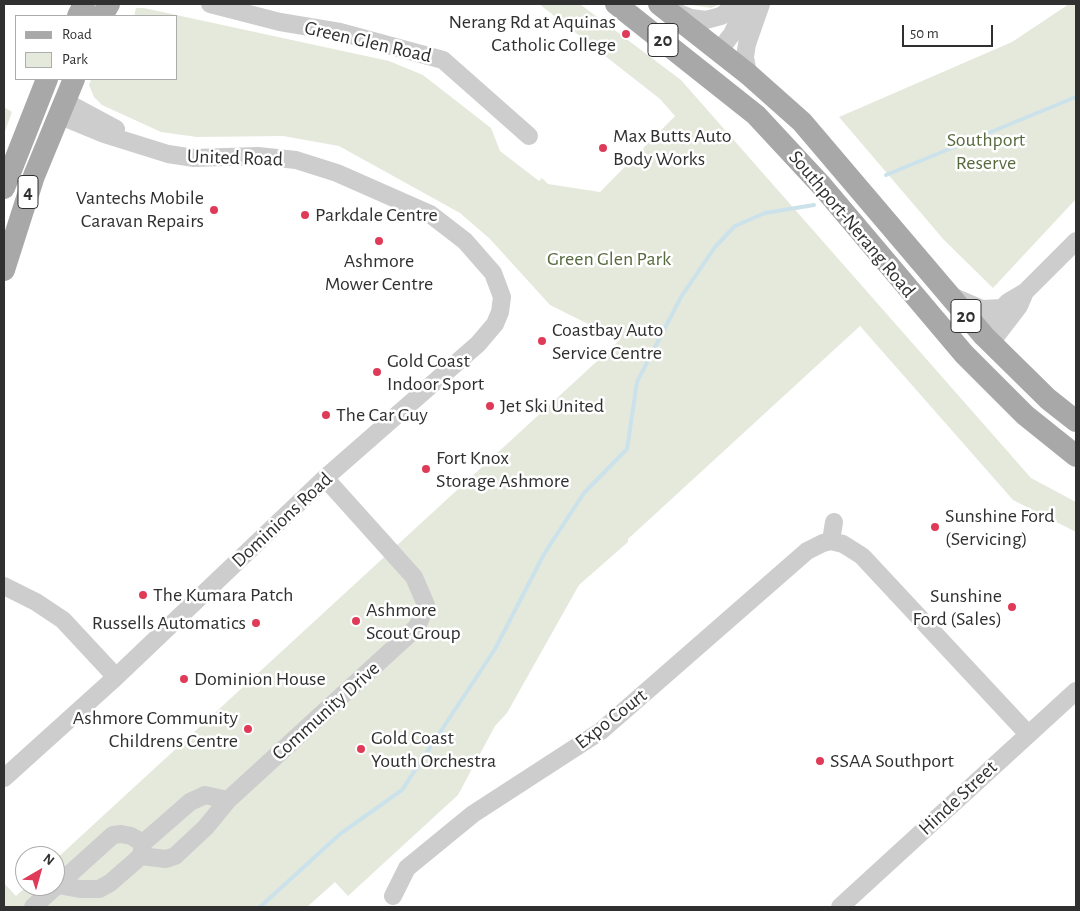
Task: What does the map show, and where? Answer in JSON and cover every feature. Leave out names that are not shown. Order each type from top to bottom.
[{"type":"main road","points":[[103,15],[109,4]]},
{"type":"main road","name":"Southport-Nerang Road","points":[[616,4],[756,115],[794,154],[964,354],[1025,414],[1076,456]]},
{"type":"main road","name":"Southport-Nerang Road","points":[[660,4],[748,74],[802,122],[984,336],[1042,393],[1076,422]]},
{"type":"main road","points":[[700,69],[715,48]]},
{"type":"main road","name":"4","points":[[4,270],[28,192],[74,80]]},
{"type":"main road","points":[[40,94],[61,108]]},
{"type":"main road","name":"4","points":[[4,188],[40,94]]},
{"type":"main road","points":[[964,354],[984,336]]},
{"type":"street","name":"Green Glen Road","points":[[210,4],[280,22],[340,32],[443,60],[529,136]]},
{"type":"street","points":[[660,4],[691,18],[706,20],[721,16],[738,4]]},
{"type":"street","points":[[715,48],[738,4]]},
{"type":"street","points":[[715,48],[735,29],[746,4]]},
{"type":"street","points":[[748,74],[745,57],[747,44],[761,4]]},
{"type":"street","name":"United Road","points":[[61,108],[158,152],[187,157],[258,156],[296,160],[337,173],[430,214],[464,241],[493,273],[502,296],[500,312],[495,324]]},
{"type":"street","points":[[1025,292],[1019,306],[996,336],[984,336],[985,325],[1002,308],[1025,292],[1076,240]]},
{"type":"street","points":[[947,293],[973,306],[989,309],[1002,308]]},
{"type":"street","name":"Dominions Road","points":[[4,778],[116,676],[325,478],[478,344],[495,324]]},
{"type":"street","name":"Community Drive","points":[[65,879],[113,835],[132,836],[142,850],[166,860],[175,856],[206,828],[228,800],[417,628],[426,605],[414,576],[325,478]]},
{"type":"street","points":[[834,522],[831,541],[844,544],[862,556],[1028,734]]},
{"type":"street","name":"Expo Court","points":[[393,896],[407,868],[472,814],[601,731],[807,551],[831,541]]},
{"type":"street","points":[[4,586],[36,602],[62,620],[116,676]]},
{"type":"street","name":"Hinde Street","points":[[840,907],[1076,691]]},
{"type":"street","points":[[65,886],[80,889],[99,888],[110,883],[190,802],[205,795],[228,800]]},
{"type":"street","name":"Community Drive","points":[[33,907],[46,896]]},
{"type":"green space","name":"Green Glen Park","points":[[539,4],[580,4],[681,80],[1031,478],[1076,502],[1076,532],[1013,500],[860,326],[628,539],[628,542],[579,585],[507,713],[495,726],[458,795],[348,896],[335,882],[307,907],[4,907],[4,883],[15,896],[65,896],[65,851],[620,340],[550,305],[490,239],[460,213],[339,146],[283,136],[197,137],[161,132],[102,105],[94,97],[89,85],[91,80],[178,80],[178,15],[389,61],[423,75],[491,128],[500,151],[539,181],[542,178],[548,184],[600,192],[675,116],[660,99]]},
{"type":"green space","points":[[685,4],[720,4],[711,8]]},
{"type":"green space","name":"Southport Reserve","points":[[1069,4],[1076,4],[1076,199],[993,288],[944,240],[839,117],[1012,42]]},
{"type":"green space","points":[[136,8],[144,8],[176,15],[134,15]]},
{"type":"green space","points":[[4,107],[12,112],[4,134]]},
{"type":"waterway","points":[[886,175],[1076,97]]},
{"type":"waterway","points":[[260,907],[340,834],[402,790],[495,649],[544,554],[584,493],[627,449],[637,382],[681,297],[715,247],[735,226],[765,213],[814,205]]},
{"type":"place","name":"Nerang Rd at Aquinas Catholic College","points":[[626,34]]},
{"type":"place","name":"Max Butts Auto Body Works","points":[[603,148]]},
{"type":"place","name":"Vantechs Mobile Caravan Repairs","points":[[214,210]]},
{"type":"place","name":"Parkdale Centre","points":[[305,215]]},
{"type":"place","name":"Ashmore Mower Centre","points":[[379,241]]},
{"type":"place","name":"Coastbay Auto Service Centre","points":[[542,341]]},
{"type":"place","name":"Gold Coast Indoor Sport","points":[[377,372]]},
{"type":"place","name":"Jet Ski United","points":[[490,406]]},
{"type":"place","name":"The Car Guy","points":[[326,415]]},
{"type":"place","name":"Fort Knox Storage Ashmore","points":[[426,469]]},
{"type":"place","name":"Sunshine Ford (Servicing)","points":[[935,527]]},
{"type":"place","name":"The Kumara Patch","points":[[143,595]]},
{"type":"place","name":"Sunshine Ford (Sales)","points":[[1012,607]]},
{"type":"place","name":"Ashmore Scout Group","points":[[356,621]]},
{"type":"place","name":"Russells Automatics","points":[[256,623]]},
{"type":"place","name":"Dominion House","points":[[184,679]]},
{"type":"place","name":"Ashmore Community Childrens Centre","points":[[248,729]]},
{"type":"place","name":"Gold Coast Youth Orchestra","points":[[361,749]]},
{"type":"place","name":"SSAA Southport","points":[[820,761]]}]
